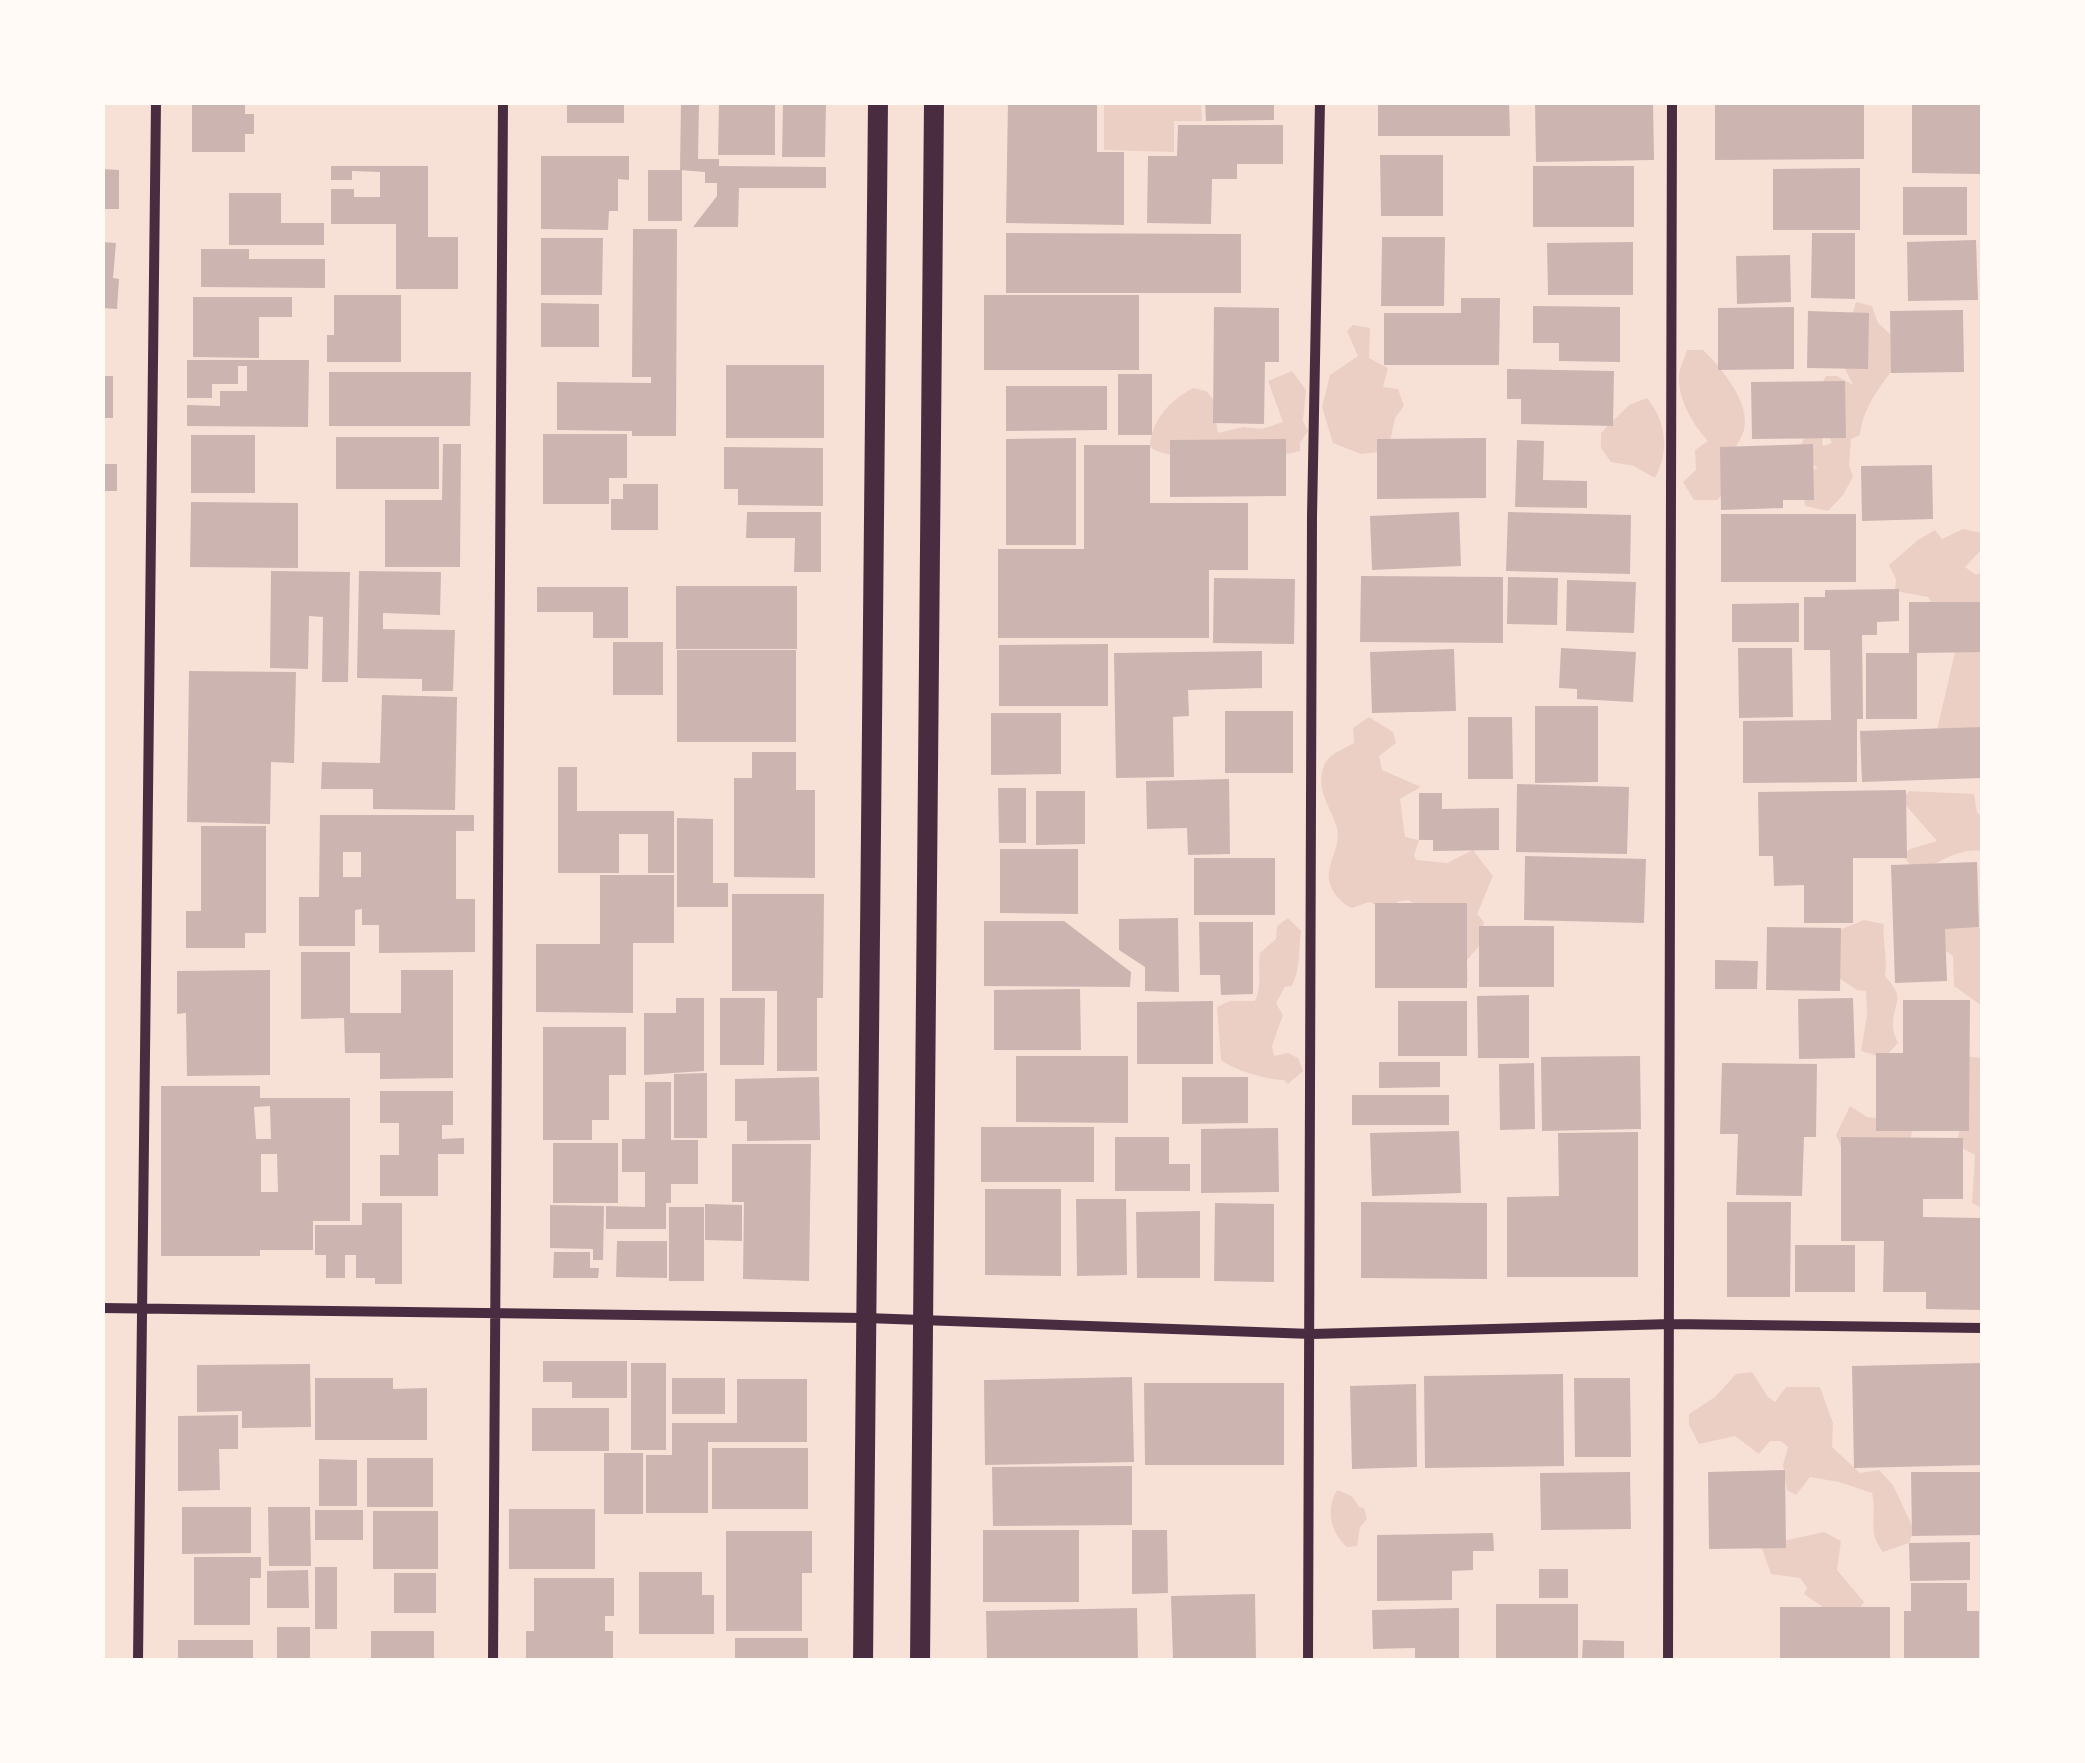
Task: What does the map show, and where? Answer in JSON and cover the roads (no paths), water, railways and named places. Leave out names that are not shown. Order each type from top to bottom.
[{"type":"main road","points":[[862,1660],[878,102]]},
{"type":"main road","points":[[920,1660],[934,102]]},
{"type":"street","points":[[138,1660],[156,102]]},
{"type":"street","points":[[493,1660],[504,102]]},
{"type":"street","points":[[1308,1660],[1312,516],[1320,102]]},
{"type":"street","points":[[1668,1660],[1672,102]]},
{"type":"street","points":[[102,1308],[923,1319],[1312,1334],[1671,1324],[1982,1328]]}]
